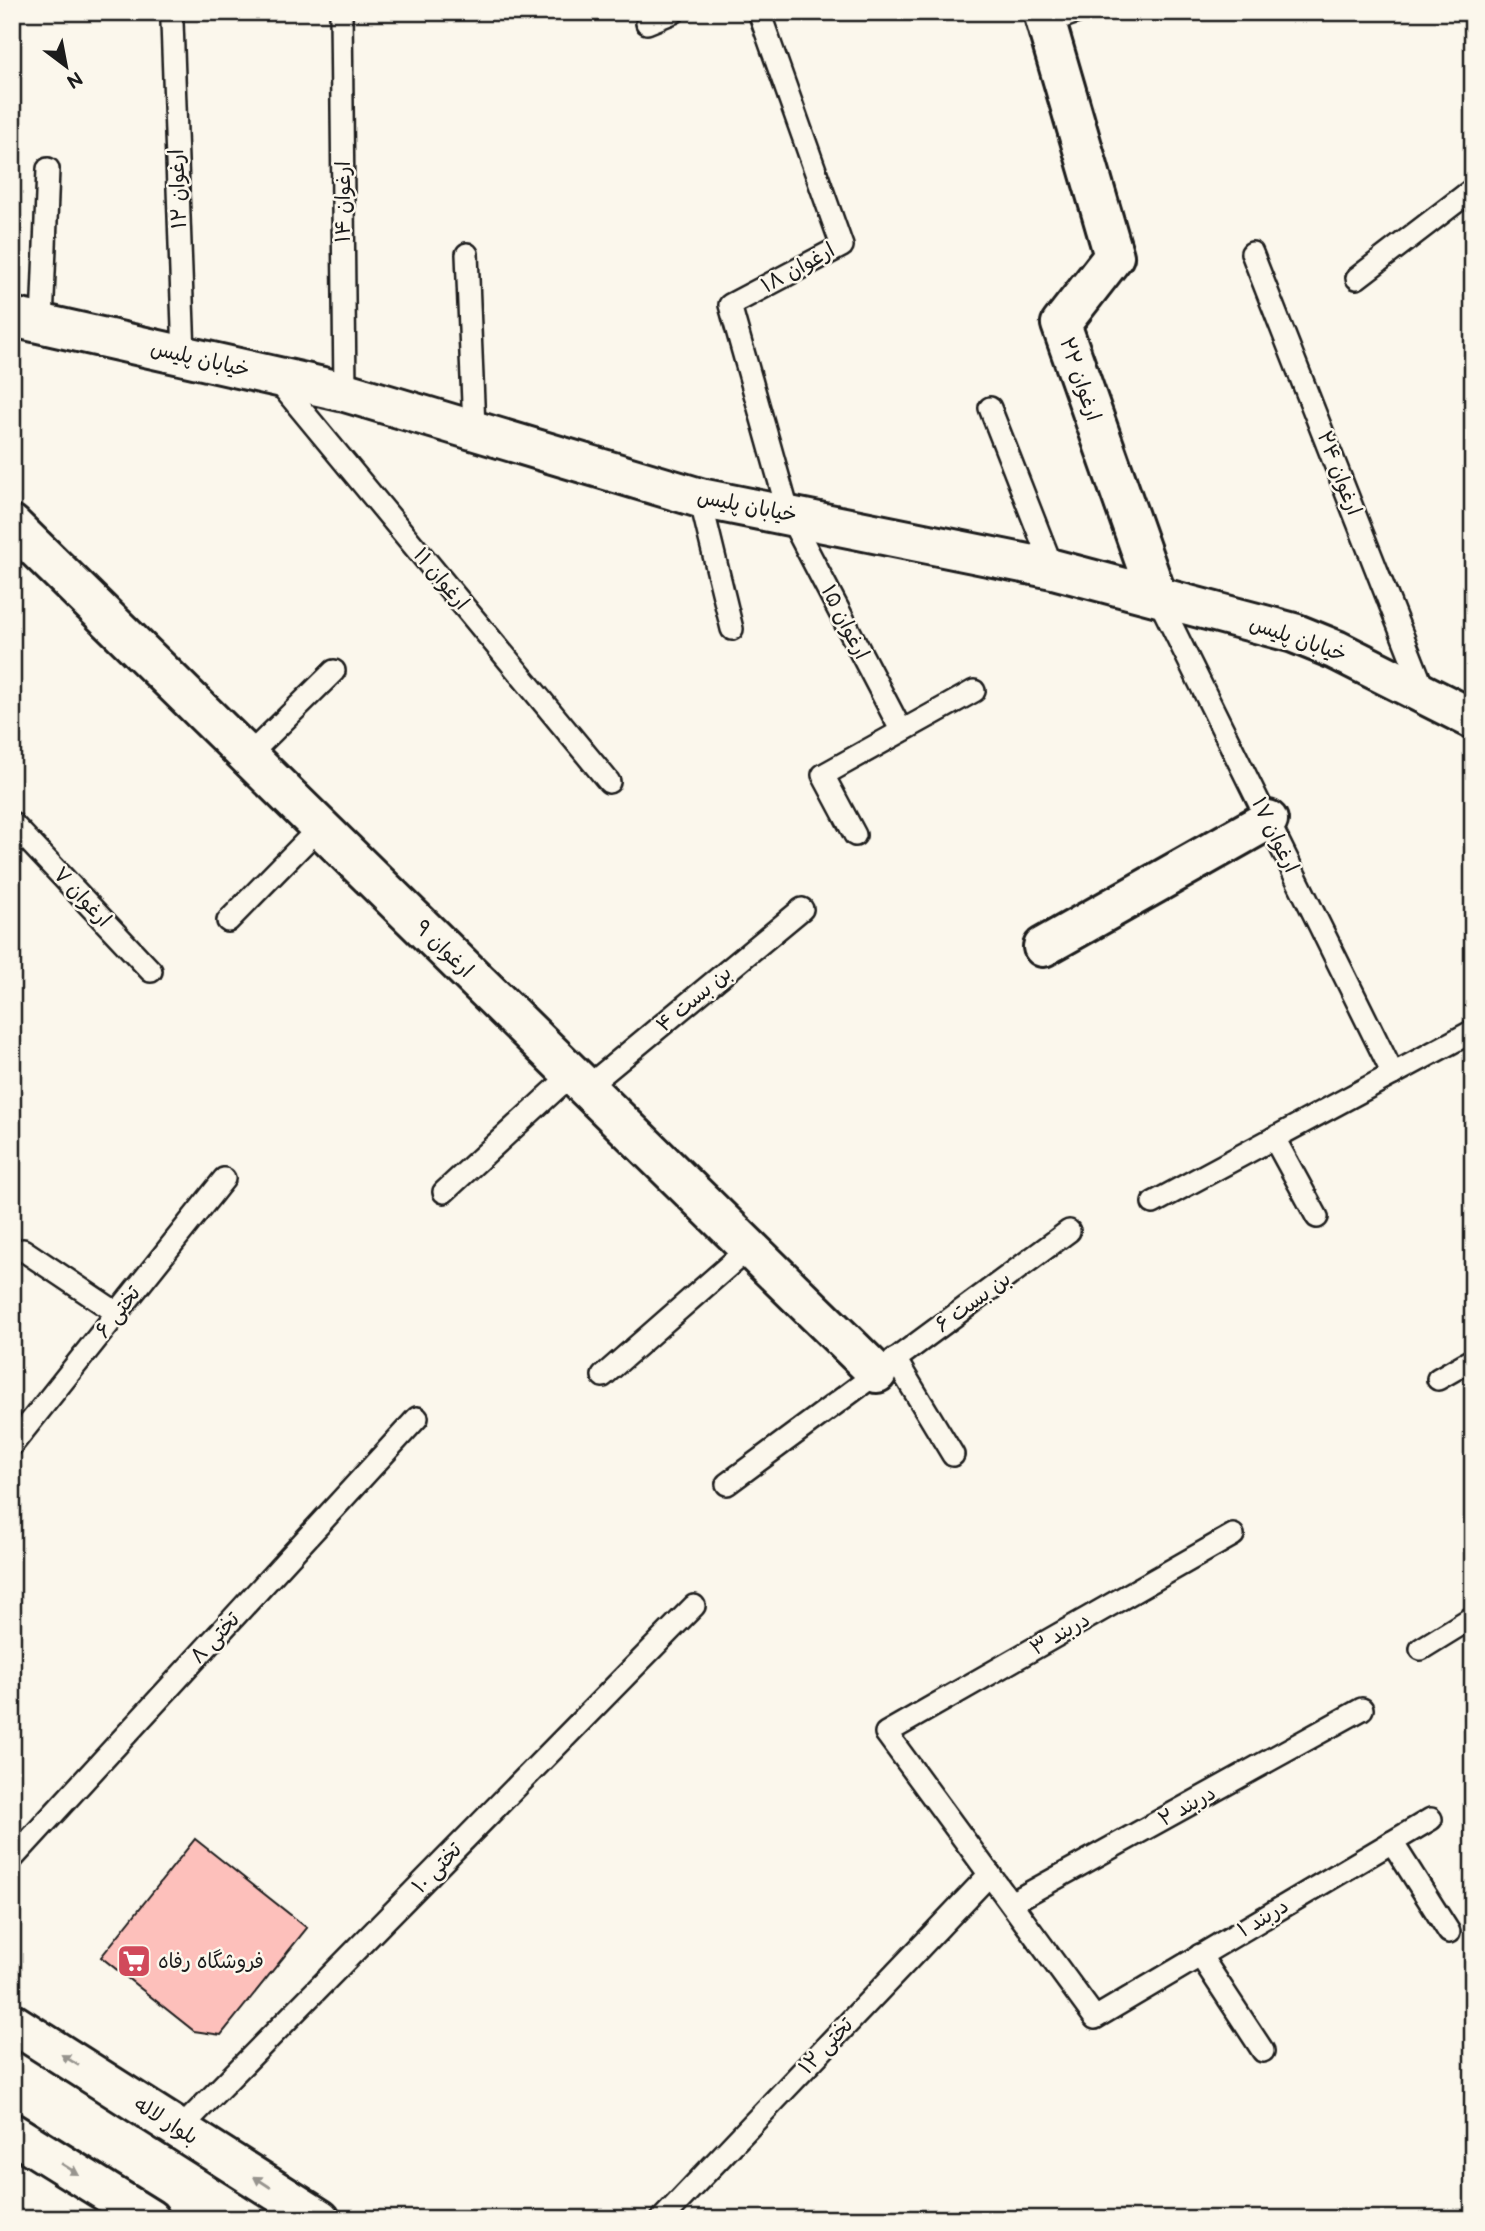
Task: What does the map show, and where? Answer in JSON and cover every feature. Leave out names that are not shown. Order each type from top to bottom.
[{"type":"street","name":"ارغوان ۲۲","points":[[1055,16],[1114,257],[1061,324],[1157,596]]},
{"type":"street","name":"خیابان پلیس","points":[[27,321],[345,392],[474,428],[700,498],[1053,569],[1157,596],[1294,634],[1425,693],[1473,719]]},
{"type":"street","name":"ارغوان ۹","points":[[12,525],[749,1248],[886,1366]]},
{"type":"street","points":[[1043,947],[1268,820]]},
{"type":"street","name":"بلوار لاله","points":[[12,2023],[320,2219]]},
{"type":"street","points":[[12,2133],[150,2219]]},
{"type":"lane","name":"ارغوان ۱۴","points":[[341,12],[345,392]]},
{"type":"lane","points":[[647,23],[674,12]]},
{"type":"lane","name":"ارغوان ۱۸","points":[[759,12],[842,246],[730,305],[789,515]]},
{"type":"lane","name":"ارغوان ۱۲","points":[[172,22],[184,355]]},
{"type":"lane","points":[[27,321],[48,169]]},
{"type":"lane","points":[[1357,278],[1473,189]]},
{"type":"lane","name":"ارغوان ۲۴","points":[[1252,253],[1425,693]]},
{"type":"lane","points":[[467,254],[474,428]]},
{"type":"lane","name":"ارغوان ۱۱","points":[[273,376],[609,782]]},
{"type":"lane","points":[[990,408],[1053,569]]},
{"type":"lane","points":[[700,498],[732,629]]},
{"type":"lane","name":"ارغوان ۱۵","points":[[789,515],[901,730]]},
{"type":"lane","name":"ارغوان ۱۷","points":[[1157,596],[1393,1074]]},
{"type":"lane","points":[[248,756],[334,671]]},
{"type":"lane","points":[[856,835],[823,775],[974,691]]},
{"type":"lane","name":"ارغوان ۷","points":[[12,823],[151,971]]},
{"type":"lane","points":[[228,921],[320,827]]},
{"type":"lane","name":"بن بست ۴","points":[[444,1192],[579,1081],[802,909]]},
{"type":"lane","points":[[1153,1203],[1473,1031]]},
{"type":"lane","points":[[1274,1138],[1317,1217]]},
{"type":"lane","name":"تختی ۶","points":[[13,1442],[224,1179]]},
{"type":"lane","name":"بن بست ۶","points":[[727,1484],[1069,1231]]},
{"type":"lane","points":[[603,1376],[749,1248]]},
{"type":"lane","points":[[23,1250],[117,1313]]},
{"type":"lane","points":[[1437,1379],[1473,1359]]},
{"type":"lane","points":[[886,1366],[953,1455]]},
{"type":"lane","name":"تختی ۸","points":[[12,1859],[417,1418]]},
{"type":"lane","name":"دربند ۳","points":[[990,1874],[886,1733],[1233,1535]]},
{"type":"lane","name":"تختی ۱۰","points":[[180,2129],[694,1606]]},
{"type":"lane","points":[[1421,1649],[1473,1617]]},
{"type":"lane","name":"دربند ۲","points":[[1011,1903],[1362,1709]]},
{"type":"lane","name":"دربند ۱","points":[[1011,1903],[1095,2018],[1431,1819]]},
{"type":"lane","points":[[1392,1842],[1449,1933]]},
{"type":"lane","points":[[990,1874],[1011,1903]]},
{"type":"lane","name":"تختی ۱۲","points":[[662,2219],[990,1874]]},
{"type":"lane","points":[[1200,1955],[1263,2051]]},
{"type":"building","points":[[195,1839],[307,1928],[221,2035],[194,2031],[101,1957]]},
{"type":"place","name":"فروشگاه رفاه","points":[[134,1961]]}]
